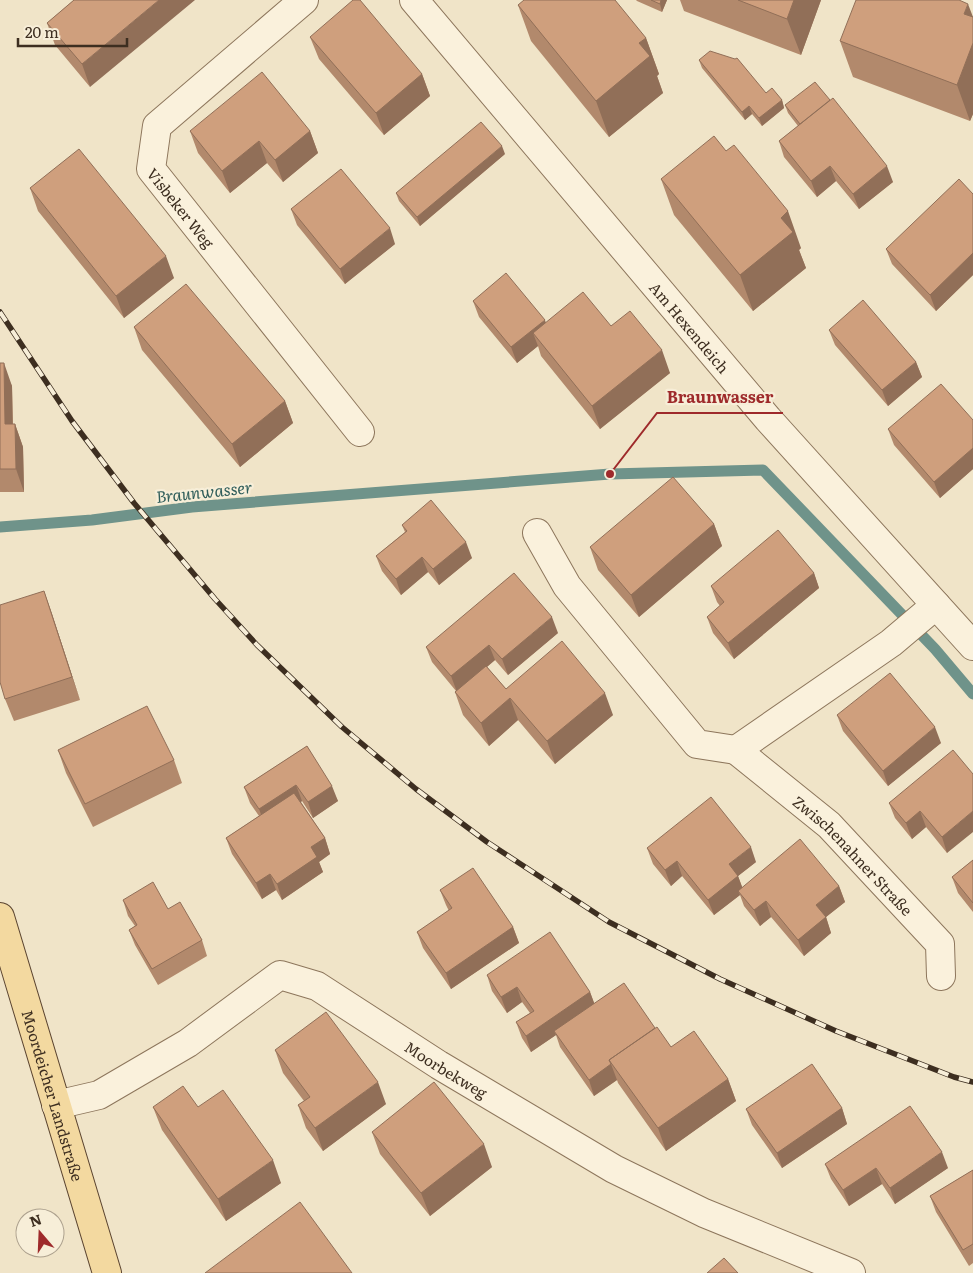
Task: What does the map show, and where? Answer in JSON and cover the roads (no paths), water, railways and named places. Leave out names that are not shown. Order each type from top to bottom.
[{"type":"main road","name":"Moordeicher Landstraße","points":[[0,921],[107,1273]]},
{"type":"street","name":"Visbeker Weg","points":[[304,0],[157,126],[151,169],[360,432]]},
{"type":"street","name":"Am Hexendeich","points":[[414,0],[768,419],[973,646]]},
{"type":"street","name":"Zwischenahner Straße","points":[[537,533],[567,586],[696,744],[736,750],[829,824],[940,944],[941,976]]},
{"type":"street","points":[[736,750],[891,643],[936,605]]},
{"type":"street","name":"Moorbekweg","points":[[56,1105],[99,1095],[188,1043],[280,974],[317,986],[439,1065],[614,1169],[704,1213],[851,1273]]},
{"type":"waterway","name":"Braunwasser","points":[[0,527],[92,520],[192,507],[610,474],[763,470],[935,649],[973,694]]},
{"type":"railway","points":[[0,312],[72,421],[134,503],[215,599],[257,645],[342,727],[416,789],[487,842],[609,922],[720,979],[836,1031],[954,1077],[973,1082]]},
{"type":"place","name":"Braunwasser","points":[[610,474]]}]
